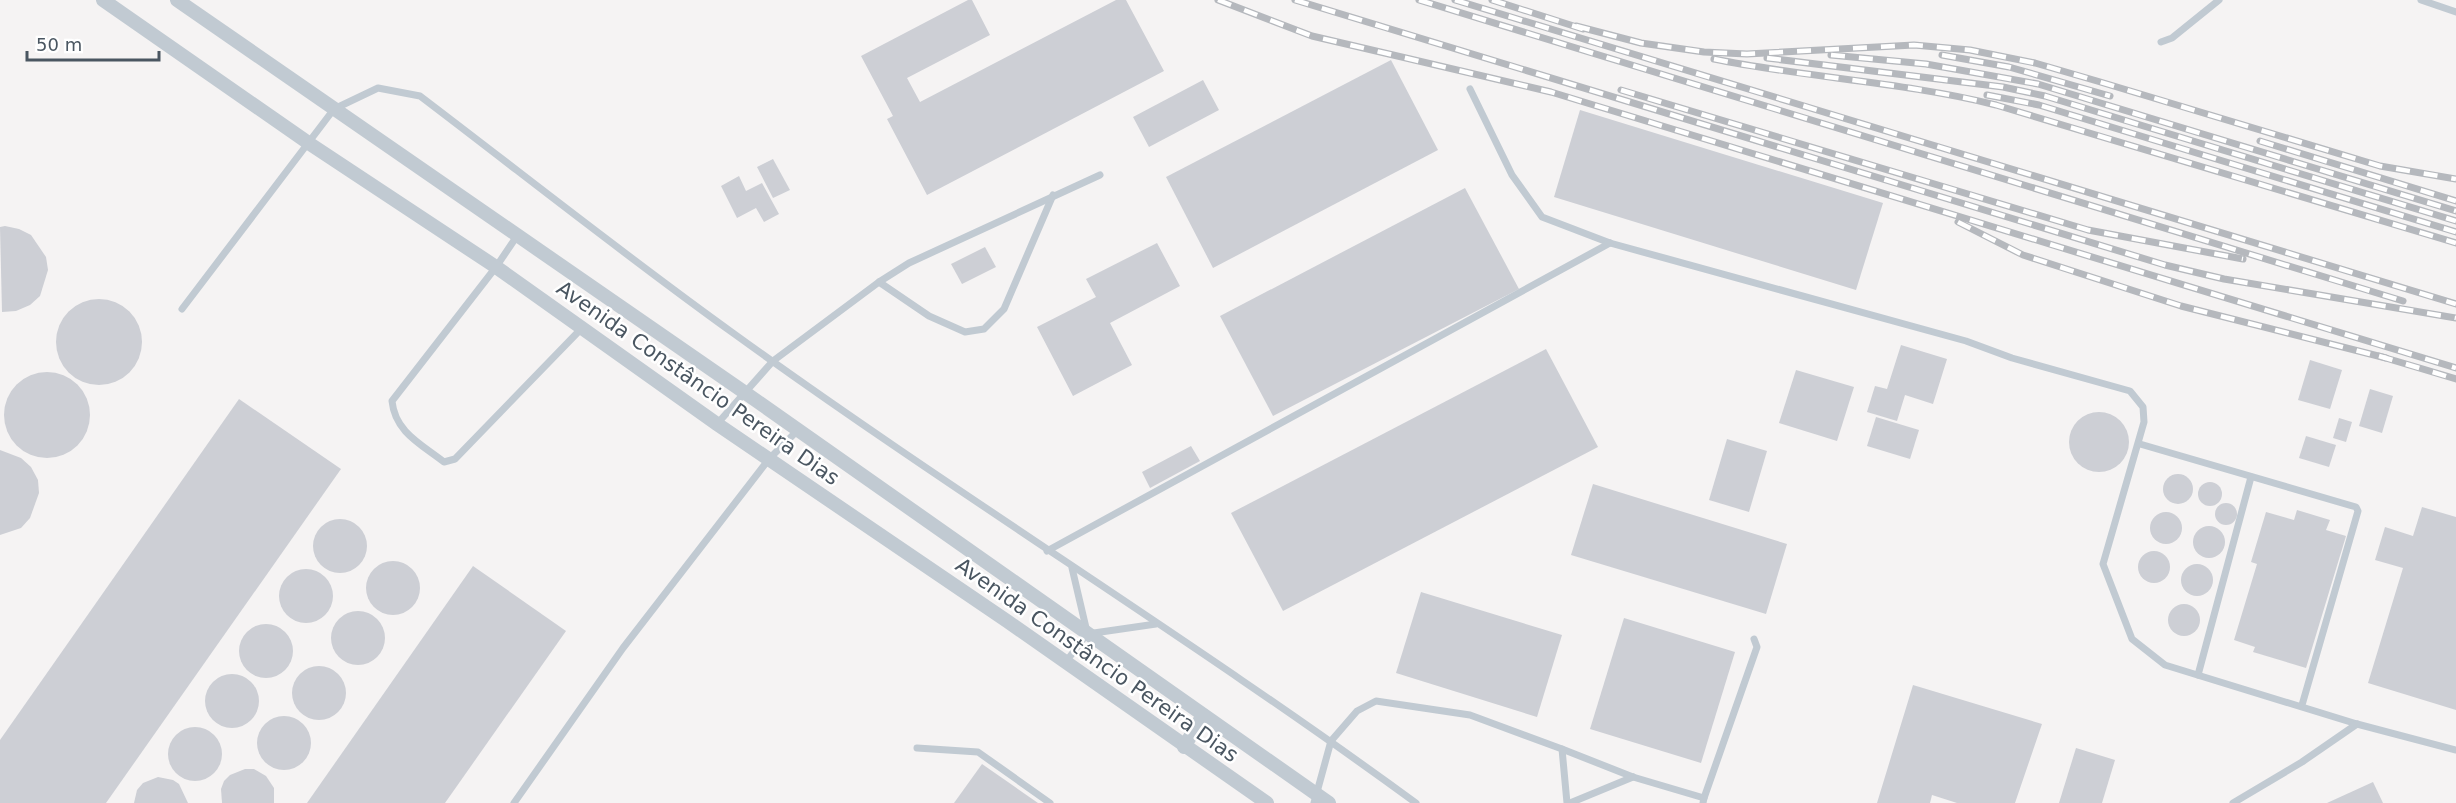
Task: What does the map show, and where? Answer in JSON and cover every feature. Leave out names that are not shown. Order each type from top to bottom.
[{"type":"street","name":"Avenida Constâncio Pereira Dias","points":[[103,0],[310,144],[496,267],[717,424],[1267,803]]},
{"type":"street","name":"Avenida Constâncio Pereira Dias","points":[[177,0],[744,392],[1203,715],[1315,799],[1329,803]]},
{"type":"street","points":[[1184,747],[1203,715]]},
{"type":"lane","points":[[2161,42],[2172,38],[2219,0]]},
{"type":"lane","points":[[2421,0],[2456,12]]},
{"type":"lane","points":[[182,309],[310,144],[334,109],[378,88],[420,96],[773,361],[1047,551],[1331,741],[1416,803]]},
{"type":"lane","points":[[1470,89],[1512,175],[1542,217],[1610,243],[1955,338],[2022,361],[2130,391],[2143,407],[2144,422],[2140,444],[2103,564],[2132,639],[2165,665],[2302,705],[2357,724],[2456,750]]},
{"type":"lane","points":[[717,424],[773,361],[909,262],[1100,175]]},
{"type":"lane","points":[[879,282],[929,316],[965,332],[984,329],[1004,309],[1053,195]]},
{"type":"lane","points":[[516,236],[496,267],[392,401],[393,415],[399,427],[444,462],[455,459],[473,444],[581,328]]},
{"type":"lane","points":[[1047,551],[1610,243]]},
{"type":"lane","points":[[514,803],[623,648],[769,459],[797,431]]},
{"type":"lane","points":[[2140,444],[2356,507],[2358,511],[2302,705]]},
{"type":"lane","points":[[2198,675],[2251,477]]},
{"type":"lane","points":[[1072,568],[1088,634]]},
{"type":"lane","points":[[1065,663],[1088,634],[1156,624]]},
{"type":"lane","points":[[1315,799],[1331,741],[1358,711],[1376,701],[1470,715],[1633,777],[1704,801],[1757,647],[1754,639]]},
{"type":"lane","points":[[2233,803],[2302,762],[2357,724]]},
{"type":"lane","points":[[917,748],[978,752],[1050,803]]},
{"type":"lane","points":[[1562,749],[1568,803],[1633,777]]},
{"type":"building","points":[[968,0],[972,0],[990,35],[907,78],[920,102],[1116,0],[1126,0],[1164,71],[927,195],[887,119],[893,116],[861,56]]},
{"type":"building","points":[[1391,60],[1438,150],[1213,268],[1166,177]]},
{"type":"building","points":[[1203,80],[1219,110],[1149,147],[1133,117]]},
{"type":"building","points":[[1580,110],[1883,203],[1856,290],[1554,197]]},
{"type":"building","points":[[773,159],[790,190],[773,198],[757,167]]},
{"type":"building","points":[[739,176],[746,191],[762,183],[779,214],[764,222],[756,208],[737,218],[721,186]]},
{"type":"building","points":[[1465,188],[1519,289],[1273,416],[1220,316]]},
{"type":"building","points":[[5,226],[31,235],[46,257],[48,270],[40,296],[30,305],[16,311],[2,312],[0,227]]},
{"type":"building","points":[[1157,243],[1180,286],[1110,323],[1132,365],[1073,396],[1037,327],[1096,297],[1086,279]]},
{"type":"building","points":[[985,247],[996,267],[962,284],[951,264]]},
{"type":"building","points":[[99,299],[123,306],[135,318],[142,342],[135,366],[123,378],[99,385],[75,378],[63,366],[56,342],[63,318],[75,306]]},
{"type":"building","points":[[1901,345],[1947,359],[1933,404],[1905,395],[1897,421],[1867,412],[1875,386],[1887,389]]},
{"type":"building","points":[[1546,349],[1598,447],[1283,611],[1231,513]]},
{"type":"building","points":[[2310,360],[2342,370],[2330,409],[2298,400]]},
{"type":"building","points":[[1796,370],[1854,387],[1837,441],[1779,423]]},
{"type":"building","points":[[47,372],[63,376],[77,385],[86,399],[90,415],[86,431],[77,445],[63,454],[47,458],[31,454],[17,445],[8,431],[4,415],[8,399],[17,385],[31,376]]},
{"type":"building","points":[[2370,389],[2393,396],[2382,433],[2359,426]]},
{"type":"building","points":[[239,399],[341,469],[106,803],[0,803],[0,740]]},
{"type":"building","points":[[2099,412],[2120,421],[2129,442],[2120,463],[2099,472],[2078,463],[2069,442],[2078,421]]},
{"type":"building","points":[[1876,417],[1919,430],[1910,459],[1867,446]]},
{"type":"building","points":[[2339,418],[2352,422],[2346,442],[2333,438]]},
{"type":"building","points":[[2306,436],[2336,445],[2329,467],[2299,458]]},
{"type":"building","points":[[1727,439],[1767,451],[1749,512],[1709,500]]},
{"type":"building","points":[[1191,446],[1200,461],[1150,488],[1142,472]]},
{"type":"building","points":[[0,450],[21,458],[31,467],[38,480],[39,493],[30,518],[21,528],[0,535]]},
{"type":"building","points":[[2178,474],[2189,478],[2193,489],[2189,500],[2178,504],[2167,500],[2163,489],[2167,478]]},
{"type":"building","points":[[2210,482],[2218,486],[2222,494],[2218,502],[2210,506],[2202,502],[2198,494],[2202,486]]},
{"type":"building","points":[[1593,484],[1787,544],[1766,614],[1571,555]]},
{"type":"building","points":[[2222,503],[2230,503],[2237,510],[2237,518],[2230,525],[2222,525],[2215,518],[2215,510]]},
{"type":"building","points":[[2422,507],[2456,517],[2456,710],[2368,683],[2403,568],[2375,560],[2385,527],[2413,536]]},
{"type":"building","points":[[2297,510],[2330,520],[2326,530],[2346,536],[2306,668],[2253,652],[2255,647],[2234,640],[2257,564],[2251,562],[2266,512],[2294,520]]},
{"type":"building","points":[[2166,512],[2177,517],[2182,528],[2177,539],[2166,544],[2155,539],[2150,528],[2155,517]]},
{"type":"building","points":[[335,519],[345,519],[355,523],[363,531],[367,546],[363,561],[355,569],[345,573],[335,573],[325,569],[317,561],[313,551],[313,541],[317,531],[325,523]]},
{"type":"building","points":[[2209,526],[2220,531],[2225,542],[2220,553],[2209,558],[2198,553],[2193,542],[2198,531]]},
{"type":"building","points":[[2154,551],[2165,556],[2170,567],[2165,578],[2154,583],[2143,578],[2138,567],[2143,556]]},
{"type":"building","points":[[388,561],[398,561],[408,565],[416,573],[420,588],[416,603],[408,611],[398,615],[388,615],[378,611],[370,603],[366,593],[366,583],[370,573],[378,565]]},
{"type":"building","points":[[2197,564],[2208,569],[2213,580],[2208,591],[2197,596],[2186,591],[2181,580],[2186,569]]},
{"type":"building","points":[[473,566],[566,631],[445,803],[307,803]]},
{"type":"building","points":[[301,569],[311,569],[321,573],[329,581],[333,596],[329,611],[321,619],[311,623],[301,623],[291,619],[283,611],[279,601],[279,591],[283,581],[291,573]]},
{"type":"building","points":[[1421,592],[1562,635],[1537,717],[1396,673]]},
{"type":"building","points":[[2184,604],[2195,609],[2200,620],[2195,631],[2184,636],[2173,631],[2168,620],[2173,609]]},
{"type":"building","points":[[353,611],[363,611],[373,615],[381,623],[385,638],[381,653],[373,661],[363,665],[353,665],[343,661],[335,653],[331,643],[331,633],[335,623],[343,615]]},
{"type":"building","points":[[1624,618],[1735,652],[1701,763],[1590,729]]},
{"type":"building","points":[[261,624],[271,624],[281,628],[289,636],[293,651],[289,666],[281,674],[271,678],[261,678],[251,674],[243,666],[239,656],[239,646],[243,636],[251,628]]},
{"type":"building","points":[[314,666],[324,666],[334,670],[342,678],[346,693],[342,708],[334,716],[324,720],[314,720],[304,716],[296,708],[292,698],[292,688],[296,678],[304,670]]},
{"type":"building","points":[[227,674],[237,674],[247,678],[255,686],[259,701],[255,716],[247,724],[237,728],[227,728],[217,724],[209,716],[205,706],[205,696],[209,686],[217,678]]},
{"type":"building","points":[[1913,685],[2042,724],[2015,803],[1957,803],[1932,795],[1930,803],[1877,803]]},
{"type":"building","points":[[279,716],[289,716],[299,720],[307,728],[311,743],[307,758],[299,766],[289,770],[279,770],[269,766],[261,758],[257,748],[257,738],[261,728],[269,720]]},
{"type":"building","points":[[190,727],[200,727],[210,731],[218,739],[222,754],[218,769],[210,777],[200,781],[190,781],[180,777],[172,769],[168,759],[168,749],[172,739],[180,731]]},
{"type":"building","points":[[2076,748],[2115,760],[2102,803],[2059,803]]},
{"type":"building","points":[[982,764],[1038,803],[954,803]]},
{"type":"building","points":[[245,769],[254,769],[266,776],[274,788],[274,803],[222,803],[221,789],[224,781],[230,775]]},
{"type":"building","points":[[158,777],[173,780],[179,784],[188,803],[134,803],[137,790],[143,783]]},
{"type":"building","points":[[2373,782],[2383,803],[2327,803]]},
{"type":"railway","points":[[1218,0],[1312,36],[1551,92],[2456,368]]},
{"type":"railway","points":[[1295,0],[2165,265],[2224,279],[2456,318]]},
{"type":"railway","points":[[1419,0],[2403,301]]},
{"type":"railway","points":[[1455,0],[2456,304]]},
{"type":"railway","points":[[1492,0],[1583,29]]},
{"type":"railway","points":[[1576,26],[1641,43],[1704,52],[1747,54],[1914,45],[1970,50],[2035,63],[2380,166],[2456,179]]},
{"type":"railway","points":[[1831,55],[1926,64],[2038,84],[2456,211]]},
{"type":"railway","points":[[1942,55],[2009,67],[2110,96]]},
{"type":"railway","points":[[1767,58],[2003,87],[2045,96],[2456,221]]},
{"type":"railway","points":[[1714,59],[1891,85],[1996,105],[2456,243]]},
{"type":"railway","points":[[1621,90],[2088,230],[2243,259]]},
{"type":"railway","points":[[1987,95],[2039,105],[2456,232]]},
{"type":"railway","points":[[2260,141],[2456,201]]},
{"type":"railway","points":[[1958,222],[2023,255],[2181,306],[2386,358]]},
{"type":"railway","points":[[2379,356],[2456,379]]}]
